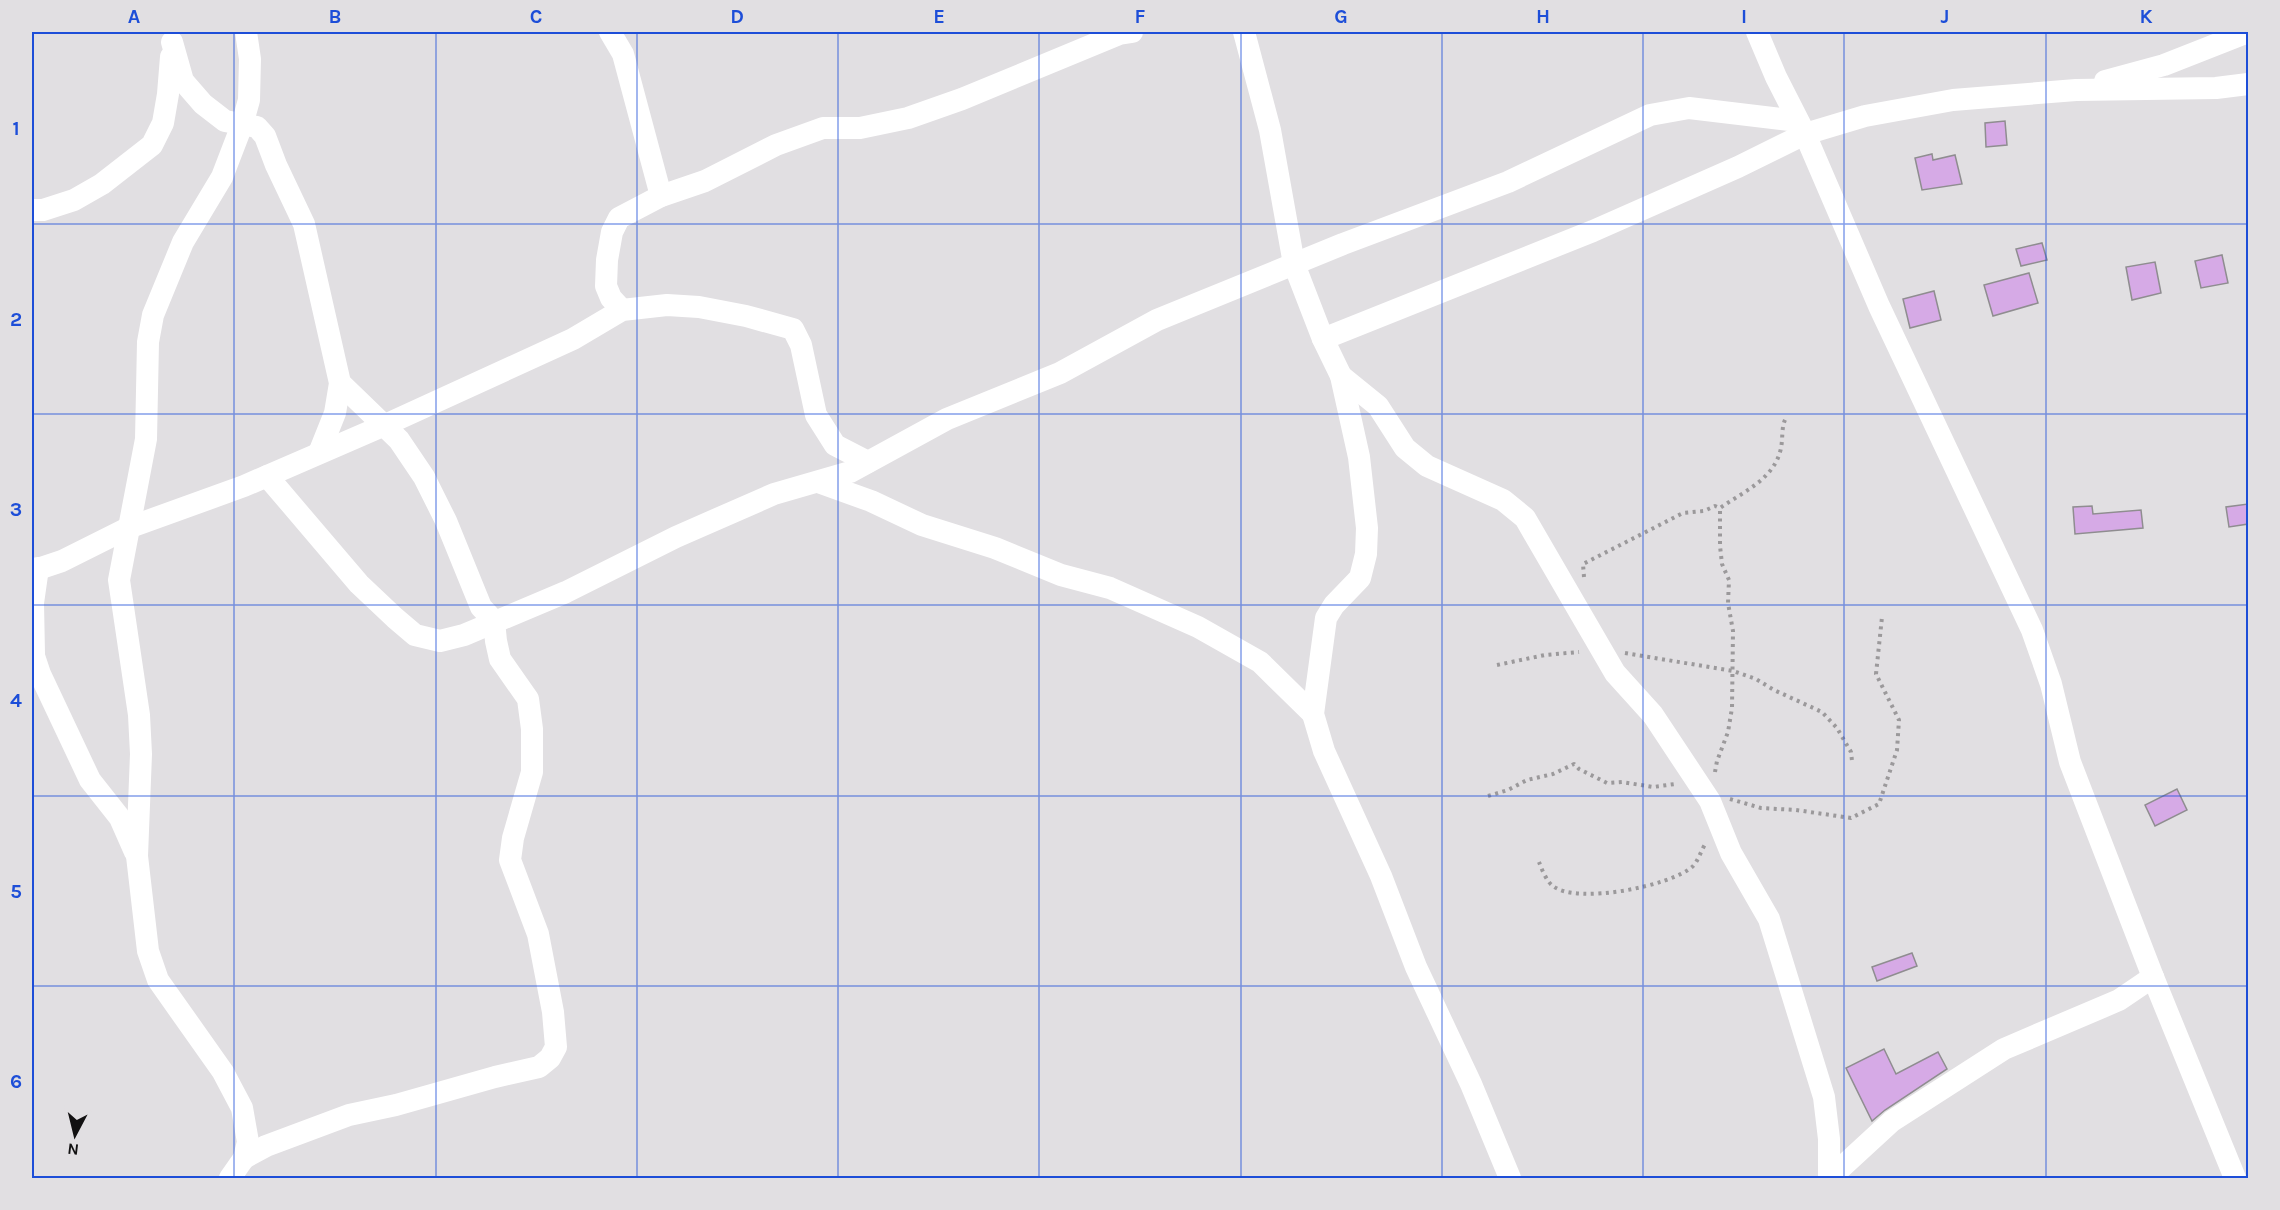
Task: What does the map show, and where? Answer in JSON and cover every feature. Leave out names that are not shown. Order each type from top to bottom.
[{"type":"street","points":[[230,1179],[244,1158],[248,1142],[242,1108],[223,1072],[158,980],[148,951],[137,856],[141,754],[139,725],[119,580],[146,439],[148,342],[153,315],[183,242],[222,177],[242,125],[249,100],[250,59],[246,32]]},
{"type":"street","points":[[610,32],[623,54],[661,196]]},
{"type":"street","points":[[621,310],[611,298],[606,286],[607,260],[612,232],[619,218],[661,196],[705,181],[776,145],[823,128],[860,128],[908,118],[962,99],[1119,34],[1132,32]]},
{"type":"street","points":[[1244,32],[1270,130],[1294,264],[1323,339],[1341,376],[1359,458],[1367,528],[1366,554],[1360,578],[1335,604],[1326,618],[1313,714],[1324,751],[1381,876],[1416,967],[1471,1084],[1507,1178]]},
{"type":"street","points":[[1757,32],[1776,77],[1802,128],[1879,306],[2032,630],[2051,684],[2070,762],[2153,977],[2235,1179]]},
{"type":"street","points":[[2076,90],[2164,65],[2248,32]]},
{"type":"street","points":[[173,37],[183,81],[203,104],[225,121],[257,127],[265,136],[304,224],[340,383],[335,413],[319,453]]},
{"type":"street","points":[[32,210],[44,210],[74,200],[102,184],[152,145],[163,123],[173,37]]},
{"type":"street","points":[[1323,339],[1593,231],[1738,167],[1802,128],[1953,100],[2076,90],[2216,88],[2248,84]]},
{"type":"street","points":[[267,476],[360,584],[415,634],[440,641],[464,635],[566,592],[676,537],[763,499],[850,472],[947,419],[1060,373],[1157,320],[1294,264],[1508,182],[1650,115],[1689,108],[1802,128]]},
{"type":"street","points":[[137,856],[120,818],[90,780],[40,674],[33,652],[35,569],[62,561],[128,528],[205,501],[385,425],[573,339],[621,310],[667,304],[699,307],[746,316],[793,329],[801,345],[816,415],[835,445],[868,462]]},
{"type":"street","points":[[1341,376],[1378,406],[1405,448],[1427,466],[1503,500],[1525,518],[1616,673],[1653,715],[1710,801],[1731,853],[1769,919],[1824,1097],[1829,1139],[1829,1179]]},
{"type":"street","points":[[244,1158],[266,1146],[349,1115],[396,1105],[539,1067],[550,1058],[556,1047],[553,1012],[538,934],[510,860],[513,838],[532,772],[532,729],[528,699],[500,658],[495,641],[494,621],[481,608],[446,521],[424,477],[399,440],[340,383]]},
{"type":"street","points":[[818,482],[871,501],[922,525],[995,548],[1061,575],[1110,588],[1198,627],[1260,662],[1313,714]]},
{"type":"street","points":[[1829,1179],[1892,1121],[2004,1049],[2119,1000],[2153,977]]},
{"type":"path","points":[[1584,581],[1583,564],[1683,513],[1704,512],[1715,506],[1720,508],[1760,482],[1774,468],[1781,450],[1783,422],[1787,416]]},
{"type":"path","points":[[1488,796],[1508,790],[1527,780],[1553,774],[1574,764],[1579,769],[1607,783],[1647,784],[1653,787],[1692,784],[1702,790],[1761,808],[1796,810],[1851,818],[1879,804],[1897,750],[1899,720],[1876,674],[1882,617]]},
{"type":"path","points":[[1497,665],[1545,655],[1602,650],[1733,671],[1756,679],[1822,712],[1837,728],[1851,752],[1852,761]]},
{"type":"building","points":[[2005,121],[2007,145],[1986,147],[1985,123]]},
{"type":"building","points":[[1932,154],[1933,160],[1955,155],[1962,184],[1922,190],[1915,158]]},
{"type":"building","points":[[2042,243],[2047,260],[2021,266],[2016,249]]},
{"type":"building","points":[[2222,255],[2228,283],[2201,288],[2195,261]]},
{"type":"building","points":[[2155,262],[2161,293],[2132,300],[2126,267]]},
{"type":"building","points":[[2029,273],[2038,303],[1993,316],[1984,285]]},
{"type":"building","points":[[1934,291],[1941,320],[1910,328],[1903,299]]},
{"type":"building","points":[[2248,504],[2248,524],[2229,527],[2226,507]]},
{"type":"building","points":[[2092,506],[2093,514],[2141,510],[2143,528],[2075,534],[2073,507]]},
{"type":"building","points":[[2177,789],[2187,810],[2155,826],[2145,805]]},
{"type":"building","points":[[1912,953],[1917,966],[1877,981],[1872,967]]},
{"type":"building","points":[[1884,1049],[1896,1074],[1938,1052],[1947,1069],[1872,1121],[1846,1068]]}]
